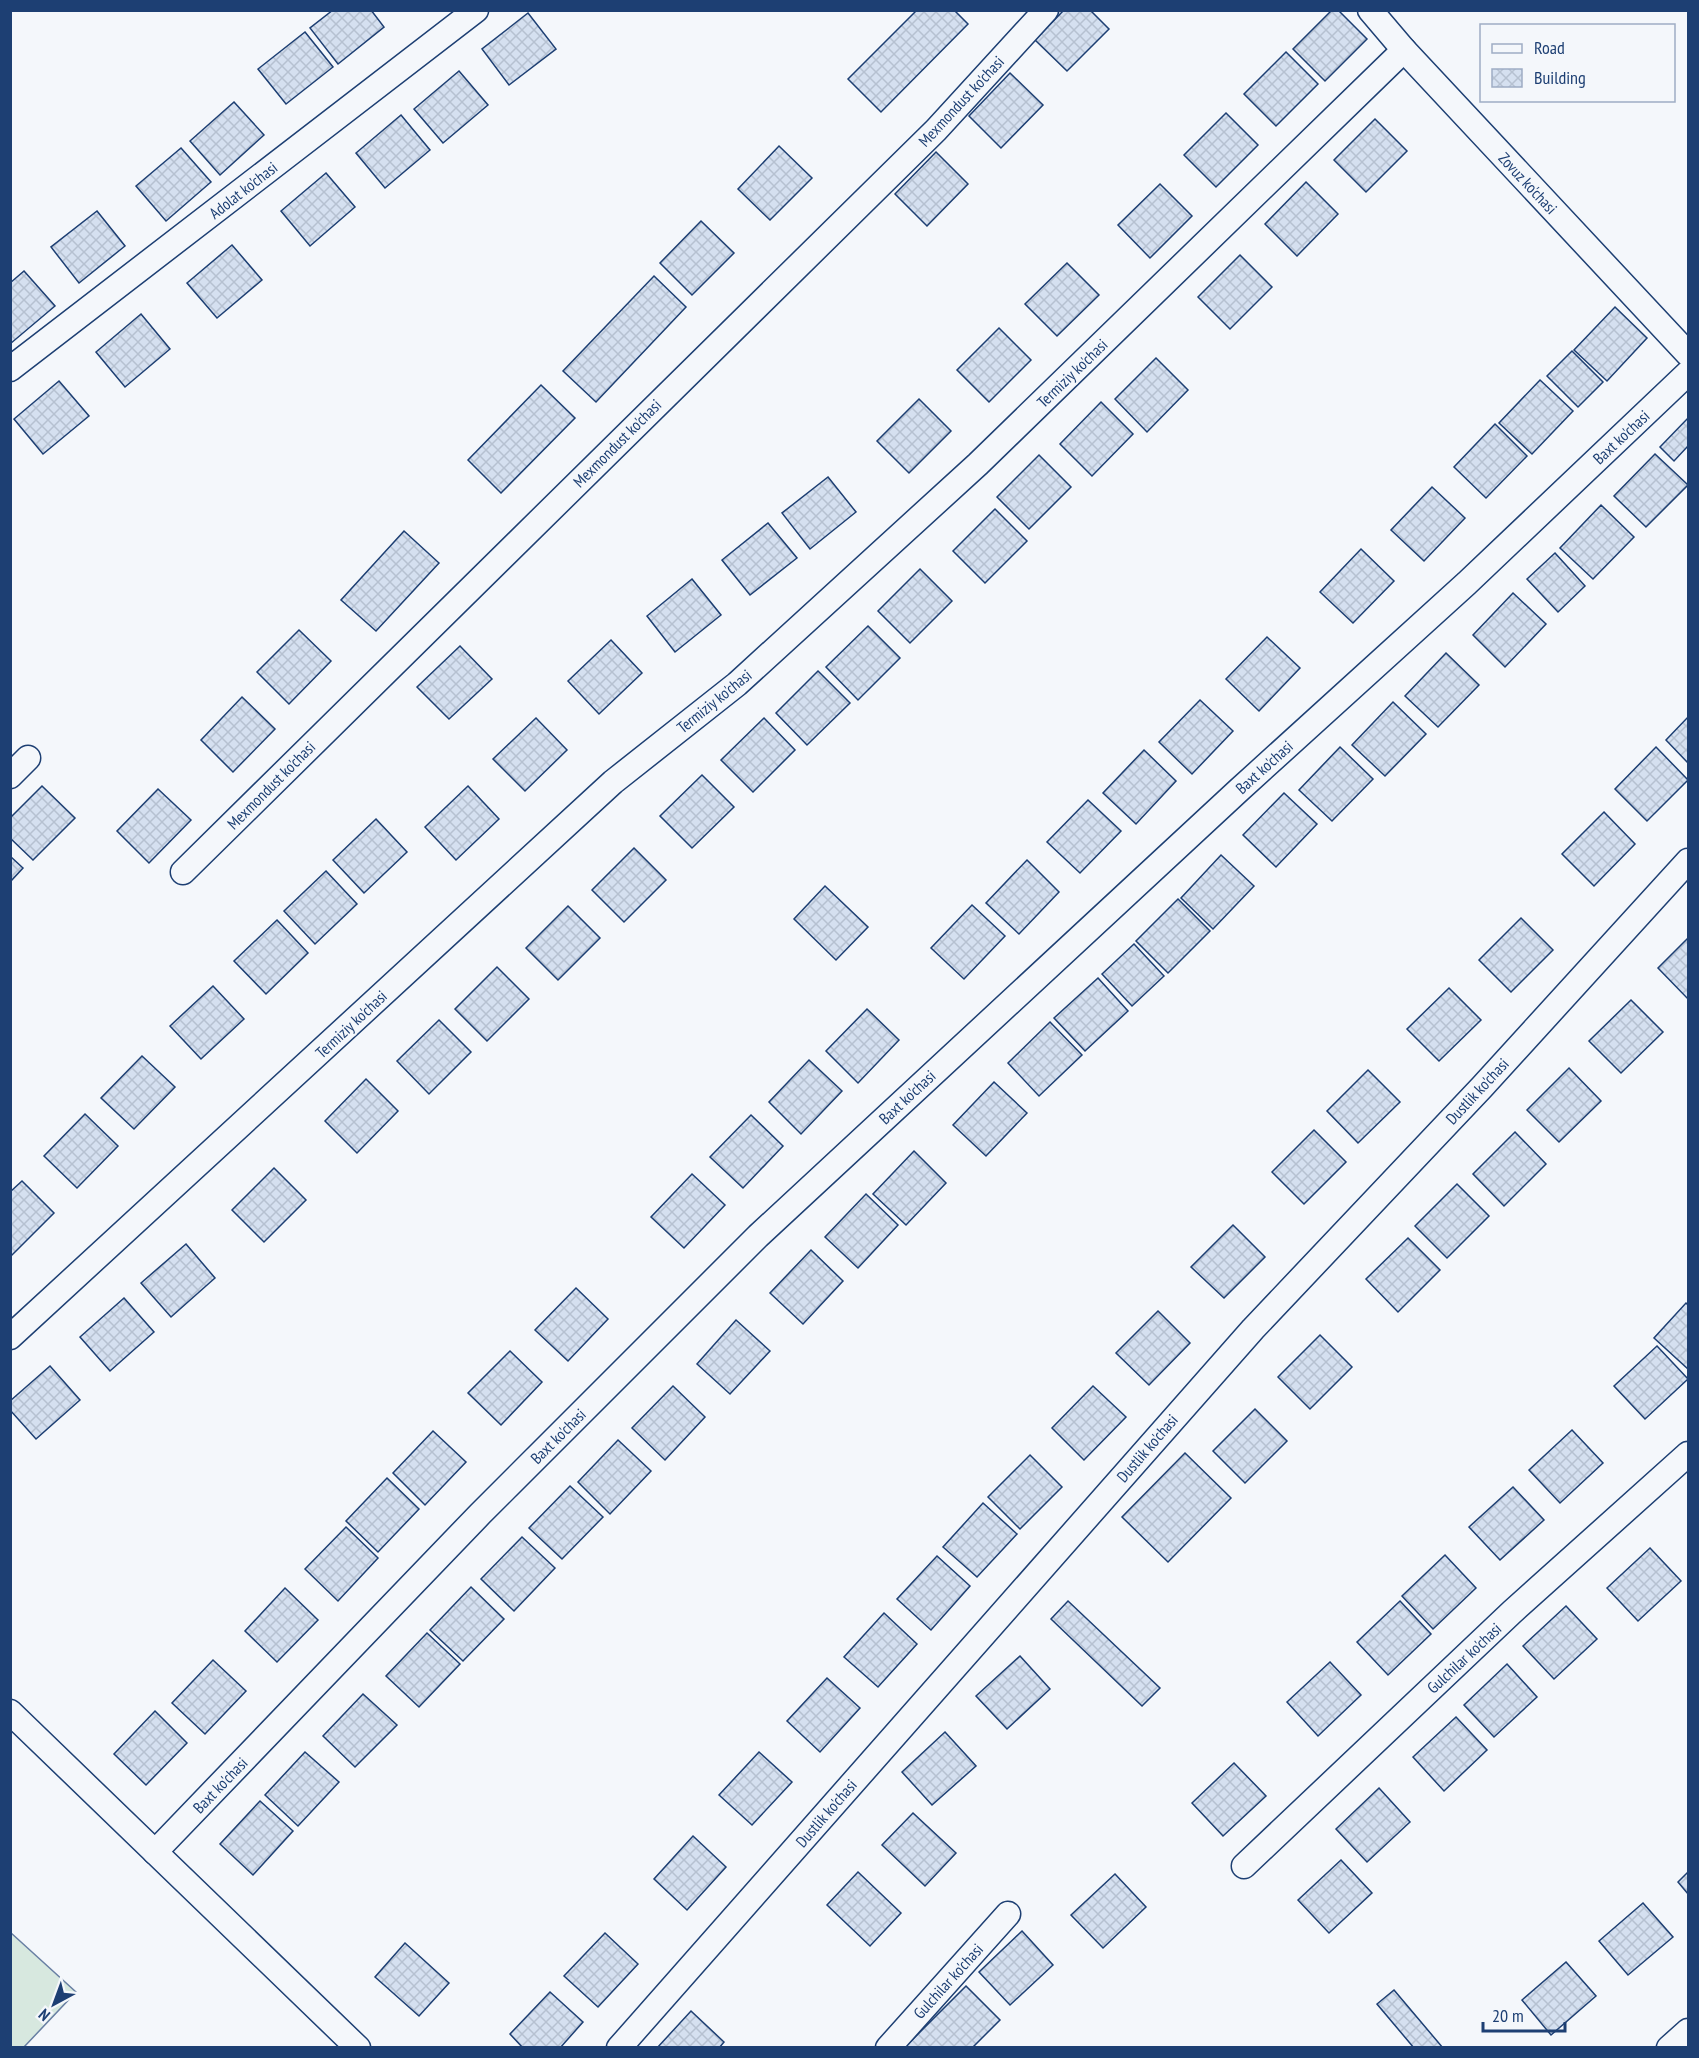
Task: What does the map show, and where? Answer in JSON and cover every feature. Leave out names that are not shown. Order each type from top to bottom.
[{"type":"street","name":"Adolat ko'chasi","points":[[10,369],[476,10]]},
{"type":"street","name":"Mexmondust ko'chasi","points":[[183,872],[936,130],[1046,10]]},
{"type":"street","name":"Zovuz ko'chasi","points":[[1370,10],[1404,50],[1689,354]]},
{"type":"street","name":"Termiziy ko'chasi","points":[[10,1337],[613,782],[737,684],[978,465],[1404,50]]},
{"type":"street","name":"Baxt ko'chasi","points":[[155,1852],[480,1514],[758,1236],[1230,798],[1467,583],[1689,373]]},
{"type":"street","points":[[10,776],[28,759]]},
{"type":"street","name":"Dustlik ko'chasi","points":[[619,2048],[1253,1329],[1474,1095],[1689,861]]},
{"type":"street","name":"Gulchilar ko'chasi","points":[[1244,1866],[1512,1612],[1689,1454]]},
{"type":"street","points":[[10,1712],[358,2048]]},
{"type":"street","name":"Gulchilar ko'chasi","points":[[888,2048],[1008,1914]]},
{"type":"street","points":[[1669,2048],[1689,2031]]},
{"type":"shaded area","points":[[10,1932],[76,1992],[24,2047],[11,2047]]},
{"type":"building","points":[[333,10],[371,10],[384,27],[338,64],[310,28]]},
{"type":"building","points":[[917,10],[954,10],[968,24],[881,112],[848,79]]},
{"type":"building","points":[[1064,10],[1090,10],[1109,29],[1067,71],[1035,40]]},
{"type":"building","points":[[1332,10],[1338,10],[1367,39],[1325,81],[1293,49]]},
{"type":"building","points":[[528,13],[556,49],[509,85],[482,49]]},
{"type":"building","points":[[305,32],[333,67],[286,104],[258,69]]},
{"type":"building","points":[[1286,52],[1318,84],[1276,126],[1244,94]]},
{"type":"building","points":[[459,71],[488,105],[443,143],[414,109]]},
{"type":"building","points":[[1010,73],[1043,105],[1001,148],[969,116]]},
{"type":"building","points":[[234,102],[264,135],[220,175],[190,141]]},
{"type":"building","points":[[1226,113],[1258,145],[1216,187],[1184,155]]},
{"type":"building","points":[[401,115],[430,150],[385,188],[356,153]]},
{"type":"building","points":[[1375,119],[1407,151],[1366,192],[1334,160]]},
{"type":"building","points":[[779,146],[812,178],[770,220],[738,189]]},
{"type":"building","points":[[181,148],[211,182],[166,221],[136,186]]},
{"type":"building","points":[[936,152],[968,184],[927,226],[895,194]]},
{"type":"building","points":[[326,173],[355,207],[310,246],[281,211]]},
{"type":"building","points":[[1306,182],[1338,214],[1297,256],[1265,224]]},
{"type":"building","points":[[1160,184],[1192,216],[1150,258],[1118,225]]},
{"type":"building","points":[[97,211],[125,246],[79,283],[51,247]]},
{"type":"building","points":[[701,221],[734,253],[692,295],[660,263]]},
{"type":"building","points":[[232,245],[262,280],[217,318],[187,283]]},
{"type":"building","points":[[1240,255],[1272,287],[1230,329],[1198,297]]},
{"type":"building","points":[[1067,263],[1099,295],[1057,336],[1025,304]]},
{"type":"building","points":[[24,271],[55,306],[10,344],[10,283]]},
{"type":"building","points":[[654,276],[686,307],[596,402],[563,371]]},
{"type":"building","points":[[1615,307],[1647,338],[1607,381],[1574,350]]},
{"type":"building","points":[[141,314],[170,349],[125,387],[96,352]]},
{"type":"building","points":[[999,328],[1031,360],[989,402],[957,370]]},
{"type":"building","points":[[1572,351],[1603,382],[1578,407],[1547,376]]},
{"type":"building","points":[[1156,358],[1188,390],[1147,432],[1115,399]]},
{"type":"building","points":[[1540,380],[1573,411],[1532,454],[1499,423]]},
{"type":"building","points":[[59,381],[89,416],[43,454],[14,419]]},
{"type":"building","points":[[541,385],[575,418],[501,493],[468,460]]},
{"type":"building","points":[[919,399],[951,431],[909,473],[877,441]]},
{"type":"building","points":[[1101,402],[1133,434],[1092,476],[1060,444]]},
{"type":"building","points":[[1688,418],[1688,446],[1674,461],[1660,447]]},
{"type":"building","points":[[1495,424],[1527,456],[1486,498],[1454,467]]},
{"type":"building","points":[[1655,454],[1688,485],[1646,527],[1614,496]]},
{"type":"building","points":[[1039,455],[1071,487],[1029,529],[997,497]]},
{"type":"building","points":[[828,477],[856,512],[810,549],[782,513]]},
{"type":"building","points":[[1432,487],[1465,518],[1424,561],[1391,530]]},
{"type":"building","points":[[1601,505],[1634,537],[1593,579],[1560,548]]},
{"type":"building","points":[[995,509],[1027,541],[985,583],[953,551]]},
{"type":"building","points":[[768,523],[797,558],[750,595],[722,560]]},
{"type":"building","points":[[404,531],[439,563],[376,631],[341,600]]},
{"type":"building","points":[[1361,549],[1394,581],[1353,623],[1320,592]]},
{"type":"building","points":[[1555,553],[1585,586],[1558,612],[1527,579]]},
{"type":"building","points":[[920,569],[952,601],[910,643],[878,611]]},
{"type":"building","points":[[692,579],[721,615],[675,652],[647,616]]},
{"type":"building","points":[[1513,593],[1546,624],[1505,667],[1473,635]]},
{"type":"building","points":[[868,626],[900,658],[858,700],[826,667]]},
{"type":"building","points":[[299,630],[331,661],[289,704],[257,672]]},
{"type":"building","points":[[1267,637],[1300,668],[1259,711],[1226,679]]},
{"type":"building","points":[[611,640],[642,673],[599,714],[568,681]]},
{"type":"building","points":[[460,646],[492,679],[449,719],[417,687]]},
{"type":"building","points":[[1446,653],[1479,685],[1438,727],[1405,696]]},
{"type":"building","points":[[818,671],[850,703],[807,745],[776,713]]},
{"type":"building","points":[[242,697],[275,729],[233,772],[201,740]]},
{"type":"building","points":[[1200,700],[1233,731],[1192,774],[1159,742]]},
{"type":"building","points":[[1393,702],[1426,734],[1385,776],[1352,745]]},
{"type":"building","points":[[1688,717],[1688,763],[1666,740]]},
{"type":"building","points":[[536,718],[567,750],[525,791],[493,759]]},
{"type":"building","points":[[764,718],[795,750],[753,792],[721,760]]},
{"type":"building","points":[[1340,747],[1373,779],[1332,821],[1299,790]]},
{"type":"building","points":[[1656,747],[1688,780],[1647,821],[1615,789]]},
{"type":"building","points":[[1144,750],[1176,781],[1136,824],[1103,793]]},
{"type":"building","points":[[702,775],[734,807],[692,848],[660,816]]},
{"type":"building","points":[[42,786],[75,818],[33,860],[10,838],[10,818]]},
{"type":"building","points":[[468,786],[499,819],[456,860],[425,827]]},
{"type":"building","points":[[158,789],[191,820],[149,863],[117,831]]},
{"type":"building","points":[[1284,793],[1317,824],[1276,867],[1243,835]]},
{"type":"building","points":[[1088,800],[1121,831],[1080,873],[1047,842]]},
{"type":"building","points":[[1604,812],[1635,844],[1594,886],[1562,854]]},
{"type":"building","points":[[376,819],[407,852],[364,893],[333,860]]},
{"type":"building","points":[[634,848],[666,880],[624,922],[592,890]]},
{"type":"building","points":[[1221,855],[1254,886],[1213,929],[1181,898]]},
{"type":"building","points":[[10,856],[23,868],[10,882]]},
{"type":"building","points":[[1027,860],[1059,892],[1019,934],[986,903]]},
{"type":"building","points":[[326,871],[357,904],[315,944],[284,911]]},
{"type":"building","points":[[825,886],[868,927],[836,960],[794,919]]},
{"type":"building","points":[[1178,899],[1210,931],[1168,973],[1136,941]]},
{"type":"building","points":[[972,905],[1005,936],[964,979],[931,948]]},
{"type":"building","points":[[568,906],[600,938],[558,980],[526,948]]},
{"type":"building","points":[[1521,918],[1553,950],[1511,992],[1479,960]]},
{"type":"building","points":[[277,920],[308,953],[266,994],[234,961]]},
{"type":"building","points":[[1688,938],[1688,999],[1658,968]]},
{"type":"building","points":[[1134,944],[1164,976],[1132,1006],[1102,974]]},
{"type":"building","points":[[497,967],[529,999],[487,1041],[455,1009]]},
{"type":"building","points":[[1098,978],[1128,1011],[1085,1051],[1054,1018]]},
{"type":"building","points":[[213,986],[244,1019],[201,1059],[170,1026]]},
{"type":"building","points":[[1449,988],[1481,1020],[1439,1061],[1407,1029]]},
{"type":"building","points":[[1631,1000],[1663,1032],[1621,1073],[1589,1041]]},
{"type":"building","points":[[867,1009],[899,1040],[858,1083],[826,1051]]},
{"type":"building","points":[[439,1020],[471,1052],[429,1094],[397,1061]]},
{"type":"building","points":[[1050,1022],[1082,1055],[1039,1096],[1008,1063]]},
{"type":"building","points":[[142,1056],[175,1087],[134,1129],[101,1098]]},
{"type":"building","points":[[809,1060],[842,1091],[801,1134],[769,1102]]},
{"type":"building","points":[[1569,1068],[1601,1101],[1559,1142],[1527,1110]]},
{"type":"building","points":[[1368,1070],[1400,1102],[1358,1143],[1327,1111]]},
{"type":"building","points":[[366,1079],[398,1111],[357,1153],[325,1121]]},
{"type":"building","points":[[994,1082],[1027,1113],[986,1156],[953,1125]]},
{"type":"building","points":[[85,1114],[118,1146],[77,1188],[44,1156]]},
{"type":"building","points":[[751,1115],[783,1146],[743,1188],[710,1157]]},
{"type":"building","points":[[1314,1130],[1346,1162],[1304,1204],[1272,1172]]},
{"type":"building","points":[[1515,1132],[1546,1164],[1504,1206],[1473,1174]]},
{"type":"building","points":[[914,1151],[946,1183],[906,1225],[873,1194]]},
{"type":"building","points":[[274,1168],[306,1200],[264,1242],[232,1210]]},
{"type":"building","points":[[692,1174],[725,1205],[684,1248],[651,1217]]},
{"type":"building","points":[[22,1181],[54,1213],[12,1255],[10,1253],[10,1192]]},
{"type":"building","points":[[1457,1184],[1489,1216],[1447,1258],[1415,1226]]},
{"type":"building","points":[[866,1194],[898,1225],[858,1268],[825,1237]]},
{"type":"building","points":[[1233,1225],[1265,1257],[1224,1298],[1191,1267]]},
{"type":"building","points":[[1408,1238],[1440,1270],[1398,1312],[1366,1279]]},
{"type":"building","points":[[186,1244],[215,1278],[171,1317],[141,1283]]},
{"type":"building","points":[[811,1250],[843,1281],[803,1324],[770,1293]]},
{"type":"building","points":[[576,1288],[608,1319],[568,1361],[535,1330]]},
{"type":"building","points":[[124,1298],[154,1332],[110,1371],[80,1337]]},
{"type":"building","points":[[1686,1303],[1688,1305],[1688,1369],[1654,1338]]},
{"type":"building","points":[[1158,1311],[1190,1343],[1149,1385],[1116,1353]]},
{"type":"building","points":[[736,1320],[770,1351],[730,1394],[697,1364]]},
{"type":"building","points":[[1320,1335],[1352,1367],[1310,1409],[1278,1377]]},
{"type":"building","points":[[1657,1346],[1688,1379],[1645,1419],[1614,1386]]},
{"type":"building","points":[[510,1351],[542,1382],[501,1425],[468,1393]]},
{"type":"building","points":[[50,1366],[80,1400],[36,1439],[10,1410],[10,1401]]},
{"type":"building","points":[[673,1386],[705,1417],[665,1460],[632,1428]]},
{"type":"building","points":[[1093,1386],[1126,1417],[1084,1460],[1052,1428]]},
{"type":"building","points":[[1255,1409],[1287,1441],[1245,1483],[1213,1451]]},
{"type":"building","points":[[1572,1430],[1603,1463],[1560,1503],[1529,1470]]},
{"type":"building","points":[[433,1431],[466,1462],[425,1505],[393,1473]]},
{"type":"building","points":[[618,1440],[651,1471],[610,1514],[578,1482]]},
{"type":"building","points":[[1185,1453],[1231,1498],[1168,1562],[1122,1517]]},
{"type":"building","points":[[1030,1455],[1062,1487],[1020,1529],[988,1497]]},
{"type":"building","points":[[387,1478],[419,1509],[378,1552],[346,1521]]},
{"type":"building","points":[[570,1486],[603,1517],[562,1559],[529,1528]]},
{"type":"building","points":[[1513,1487],[1544,1520],[1500,1560],[1469,1527]]},
{"type":"building","points":[[983,1503],[1017,1534],[977,1577],[943,1547]]},
{"type":"building","points":[[346,1527],[378,1558],[338,1601],[305,1569]]},
{"type":"building","points":[[522,1537],[555,1568],[514,1611],[481,1579]]},
{"type":"building","points":[[1650,1548],[1681,1581],[1638,1621],[1607,1588]]},
{"type":"building","points":[[1445,1555],[1476,1588],[1433,1629],[1402,1596]]},
{"type":"building","points":[[937,1556],[970,1586],[931,1630],[897,1599]]},
{"type":"building","points":[[471,1587],[504,1619],[463,1661],[430,1630]]},
{"type":"building","points":[[285,1588],[318,1620],[277,1662],[245,1631]]},
{"type":"building","points":[[1068,1601],[1160,1688],[1142,1706],[1051,1619]]},
{"type":"building","points":[[1400,1601],[1431,1634],[1388,1675],[1357,1642]]},
{"type":"building","points":[[1566,1606],[1597,1639],[1554,1679],[1523,1646]]},
{"type":"building","points":[[884,1613],[917,1644],[878,1687],[844,1657]]},
{"type":"building","points":[[427,1633],[460,1664],[419,1707],[386,1676]]},
{"type":"building","points":[[1020,1656],[1050,1689],[1007,1729],[976,1696]]},
{"type":"building","points":[[213,1660],[246,1691],[205,1734],[172,1703]]},
{"type":"building","points":[[1330,1662],[1361,1695],[1318,1736],[1287,1702]]},
{"type":"building","points":[[1507,1664],[1537,1697],[1494,1737],[1464,1705]]},
{"type":"building","points":[[827,1678],[860,1708],[820,1752],[787,1721]]},
{"type":"building","points":[[363,1694],[397,1725],[355,1767],[323,1736]]},
{"type":"building","points":[[155,1711],[187,1743],[146,1785],[114,1754]]},
{"type":"building","points":[[1456,1717],[1487,1750],[1444,1791],[1413,1757]]},
{"type":"building","points":[[945,1732],[976,1766],[932,1805],[902,1772]]},
{"type":"building","points":[[305,1752],[339,1782],[298,1826],[265,1795]]},
{"type":"building","points":[[759,1752],[792,1782],[752,1825],[719,1795]]},
{"type":"building","points":[[1234,1763],[1266,1796],[1223,1836],[1192,1803]]},
{"type":"building","points":[[1379,1788],[1410,1822],[1367,1862],[1336,1829]]},
{"type":"building","points":[[260,1801],[293,1831],[253,1875],[220,1844]]},
{"type":"building","points":[[913,1813],[956,1853],[925,1886],[882,1845]]},
{"type":"building","points":[[693,1836],[726,1867],[687,1910],[654,1879]]},
{"type":"building","points":[[1341,1860],[1372,1893],[1329,1933],[1298,1900]]},
{"type":"building","points":[[858,1872],[901,1913],[870,1946],[827,1905]]},
{"type":"building","points":[[1688,1872],[1688,1894],[1678,1882]]},
{"type":"building","points":[[1115,1874],[1146,1907],[1103,1948],[1071,1915]]},
{"type":"building","points":[[1643,1903],[1673,1937],[1628,1975],[1599,1941]]},
{"type":"building","points":[[1022,1931],[1053,1965],[1010,2005],[979,1972]]},
{"type":"building","points":[[605,1933],[638,1964],[598,2007],[564,1976]]},
{"type":"building","points":[[405,1943],[449,1983],[419,2016],[375,1977]]},
{"type":"building","points":[[1566,1962],[1596,1996],[1551,2035],[1522,2000]]},
{"type":"building","points":[[966,1986],[1000,2020],[972,2048],[904,2048]]},
{"type":"building","points":[[1394,1990],[1443,2048],[1414,2048],[1377,2004]]},
{"type":"building","points":[[550,1992],[583,2022],[560,2048],[523,2048],[510,2034]]},
{"type":"building","points":[[691,2011],[724,2042],[719,2048],[657,2048]]}]
